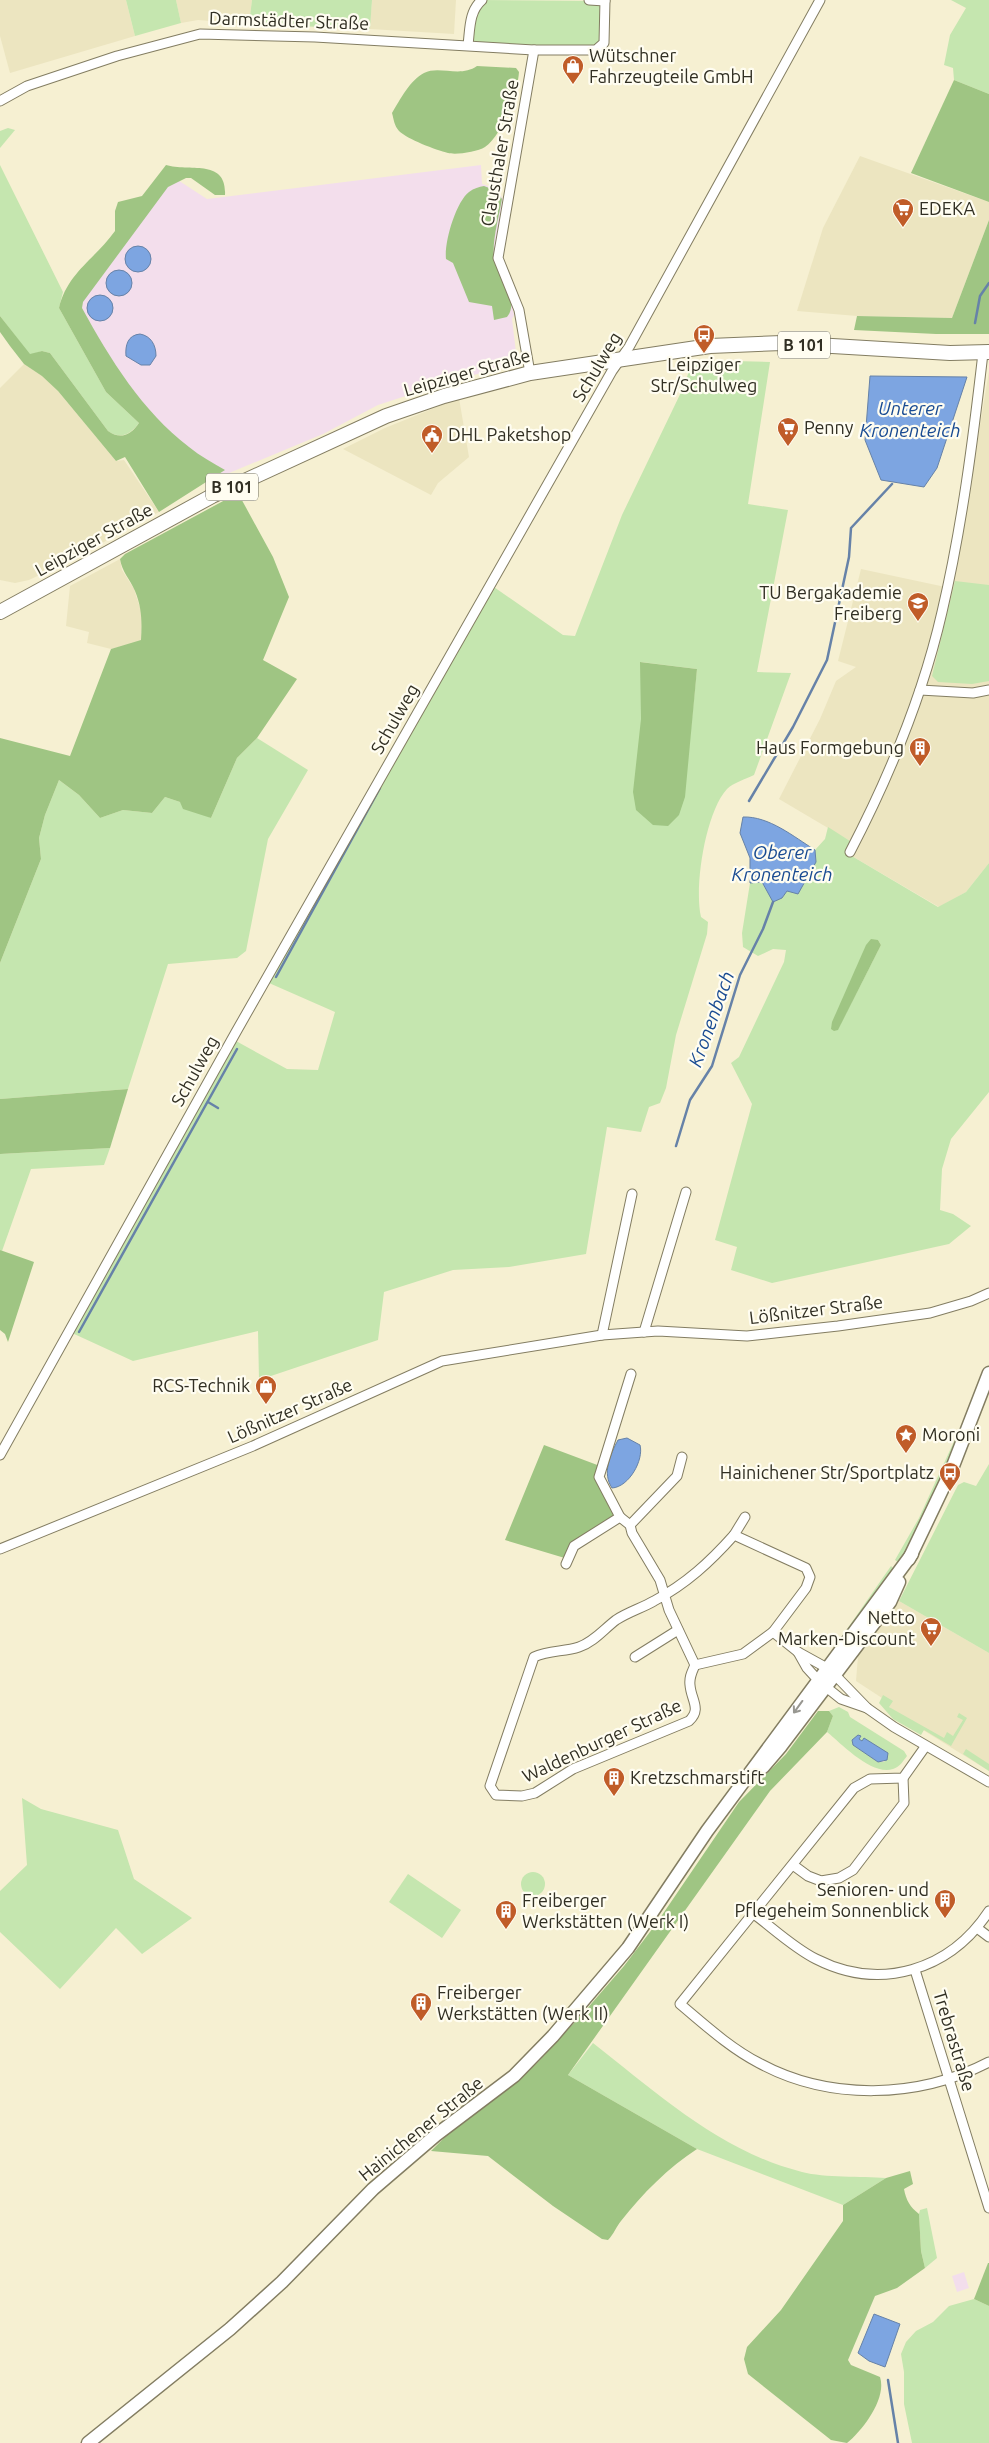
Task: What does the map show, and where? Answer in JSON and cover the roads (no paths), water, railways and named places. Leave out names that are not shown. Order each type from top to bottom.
[{"type":"main road","name":"Leipziger Straße","points":[[1,609],[212,496],[386,416],[444,396],[530,372],[620,361],[702,346],[782,343],[986,353]]},
{"type":"main road","name":"Hainichener Straße","points":[[88,2443],[230,2329],[282,2282],[372,2189],[436,2135],[494,2093],[520,2070],[582,2003],[628,1948],[662,1895],[731,1799],[831,1672],[912,1554],[951,1471],[989,1373]]},
{"type":"street","points":[[468,45],[475,6],[482,0]]},
{"type":"street","points":[[534,50],[596,50],[604,44],[605,0],[589,0]]},
{"type":"street","name":"Schulweg","points":[[0,1455],[274,964],[491,581],[620,361],[728,170],[820,0]]},
{"type":"street","name":"Darmstädter Straße","points":[[0,101],[27,86],[117,56],[200,34],[468,45],[534,50]]},
{"type":"street","name":"Clausthaler Straße","points":[[530,372],[519,310],[498,258],[534,50]]},
{"type":"street","points":[[850,852],[872,810],[920,690],[942,613],[960,528],[986,353]]},
{"type":"street","points":[[920,690],[973,693],[989,690]]},
{"type":"street","points":[[644,1332],[686,1192]]},
{"type":"street","points":[[602,1335],[632,1194]]},
{"type":"street","name":"Lößnitzer Straße","points":[[0,1549],[253,1446],[442,1361],[602,1335],[658,1331],[747,1336],[838,1326],[930,1312],[971,1301],[989,1293]]},
{"type":"street","points":[[631,1374],[598,1477],[620,1517],[630,1525],[632,1533],[660,1580],[666,1594],[669,1610],[695,1665],[743,1654],[772,1632],[806,1588],[810,1577],[806,1568],[800,1563],[734,1535]]},
{"type":"street","points":[[630,1525],[677,1476],[682,1457]]},
{"type":"street","points":[[566,1564],[574,1546],[620,1517]]},
{"type":"street","name":"Waldenburger Straße","points":[[695,1665],[690,1676],[690,1685],[697,1709],[689,1721],[574,1769],[535,1794],[522,1796],[496,1795],[490,1786],[534,1657],[546,1651],[579,1647],[604,1632],[616,1620],[684,1584],[712,1561],[734,1535],[745,1517]]},
{"type":"street","points":[[636,1656],[678,1630]]},
{"type":"street","points":[[772,1632],[798,1652],[831,1672],[867,1708],[925,1747],[989,1782]]},
{"type":"street","points":[[798,1652],[807,1668],[822,1684],[842,1699],[867,1708]]},
{"type":"street","points":[[793,1865],[808,1876],[821,1881],[839,1878],[853,1870],[904,1803],[904,1778],[925,1747]]},
{"type":"street","points":[[904,1778],[870,1779],[860,1783],[680,2004],[744,2054],[774,2071],[810,2084],[843,2090],[886,2090],[949,2078],[989,2062]]},
{"type":"street","points":[[754,1914],[802,1951],[832,1966],[877,1974],[915,1970],[949,1953],[978,1928],[989,1910]]},
{"type":"street","points":[[978,1928],[989,1937]]},
{"type":"street","name":"Trebrastraße","points":[[915,1970],[989,2208]]},
{"type":"water","points":[[138,246],[147,250],[151,259],[147,268],[138,272],[129,268],[125,259],[129,250]]},
{"type":"water","points":[[119,270],[128,274],[132,283],[128,292],[119,296],[110,292],[106,283],[110,274]]},
{"type":"water","points":[[100,295],[109,299],[113,308],[109,317],[100,321],[91,317],[87,308],[91,299]]},
{"type":"water","points":[[140,334],[150,339],[155,348],[156,356],[150,365],[141,365],[126,356],[128,341],[133,336]]},
{"type":"water","name":"Unterer Kronenteich","points":[[870,376],[967,377],[937,468],[924,487],[881,480],[865,440]]},
{"type":"water","name":"Oberer Kronenteich","points":[[743,817],[762,820],[772,824],[815,850],[816,862],[798,894],[787,891],[782,898],[773,902],[762,882],[750,883],[750,858],[740,833]]},
{"type":"water","points":[[627,1438],[640,1445],[640,1458],[629,1478],[624,1483],[612,1488],[607,1470],[608,1464],[618,1440]]},
{"type":"water","points":[[858,1735],[861,1736],[859,1739],[862,1741],[864,1738],[888,1753],[887,1760],[878,1762],[853,1745],[852,1740]]},
{"type":"water","points":[[874,2314],[900,2324],[885,2367],[869,2361],[858,2353]]},
{"type":"waterway","name":"Kronenbach","points":[[975,323],[980,296],[989,283]]},
{"type":"waterway","name":"Kronenbach","points":[[749,801],[793,727],[827,660],[849,557],[851,528],[892,484]]},
{"type":"waterway","points":[[276,977],[380,788]]},
{"type":"waterway","name":"Kronenbach","points":[[676,1146],[690,1100],[712,1066],[740,975],[763,929],[773,902]]},
{"type":"waterway","points":[[79,1332],[237,1049]]},
{"type":"waterway","points":[[208,1102],[218,1108]]},
{"type":"waterway","points":[[888,2380],[898,2443]]},
{"type":"place","name":"Wütschner Fahrzeugteile GmbH","points":[[573,85]]},
{"type":"place","name":"EDEKA","points":[[903,228]]},
{"type":"place","name":"Leipziger Str/Schulweg","points":[[704,354]]},
{"type":"place","name":"Penny","points":[[788,447]]},
{"type":"place","name":"DHL Paketshop","points":[[432,454]]},
{"type":"place","name":"TU Bergakademie Freiberg","points":[[918,622]]},
{"type":"place","name":"Haus Formgebung","points":[[920,767]]},
{"type":"place","name":"RCS-Technik","points":[[266,1405]]},
{"type":"place","name":"Moroni","points":[[906,1454]]},
{"type":"place","name":"Hainichener Str/Sportplatz","points":[[950,1492]]},
{"type":"place","name":"Netto Marken-Discount","points":[[931,1647]]},
{"type":"place","name":"Kretzschmarstift","points":[[614,1797]]},
{"type":"place","name":"Senioren- und Pflegeheim Sonnenblick","points":[[945,1919]]},
{"type":"place","name":"Freiberger Werkstätten (Werk I)","points":[[506,1930]]},
{"type":"place","name":"Freiberger Werkstätten (Werk II)","points":[[421,2022]]}]
